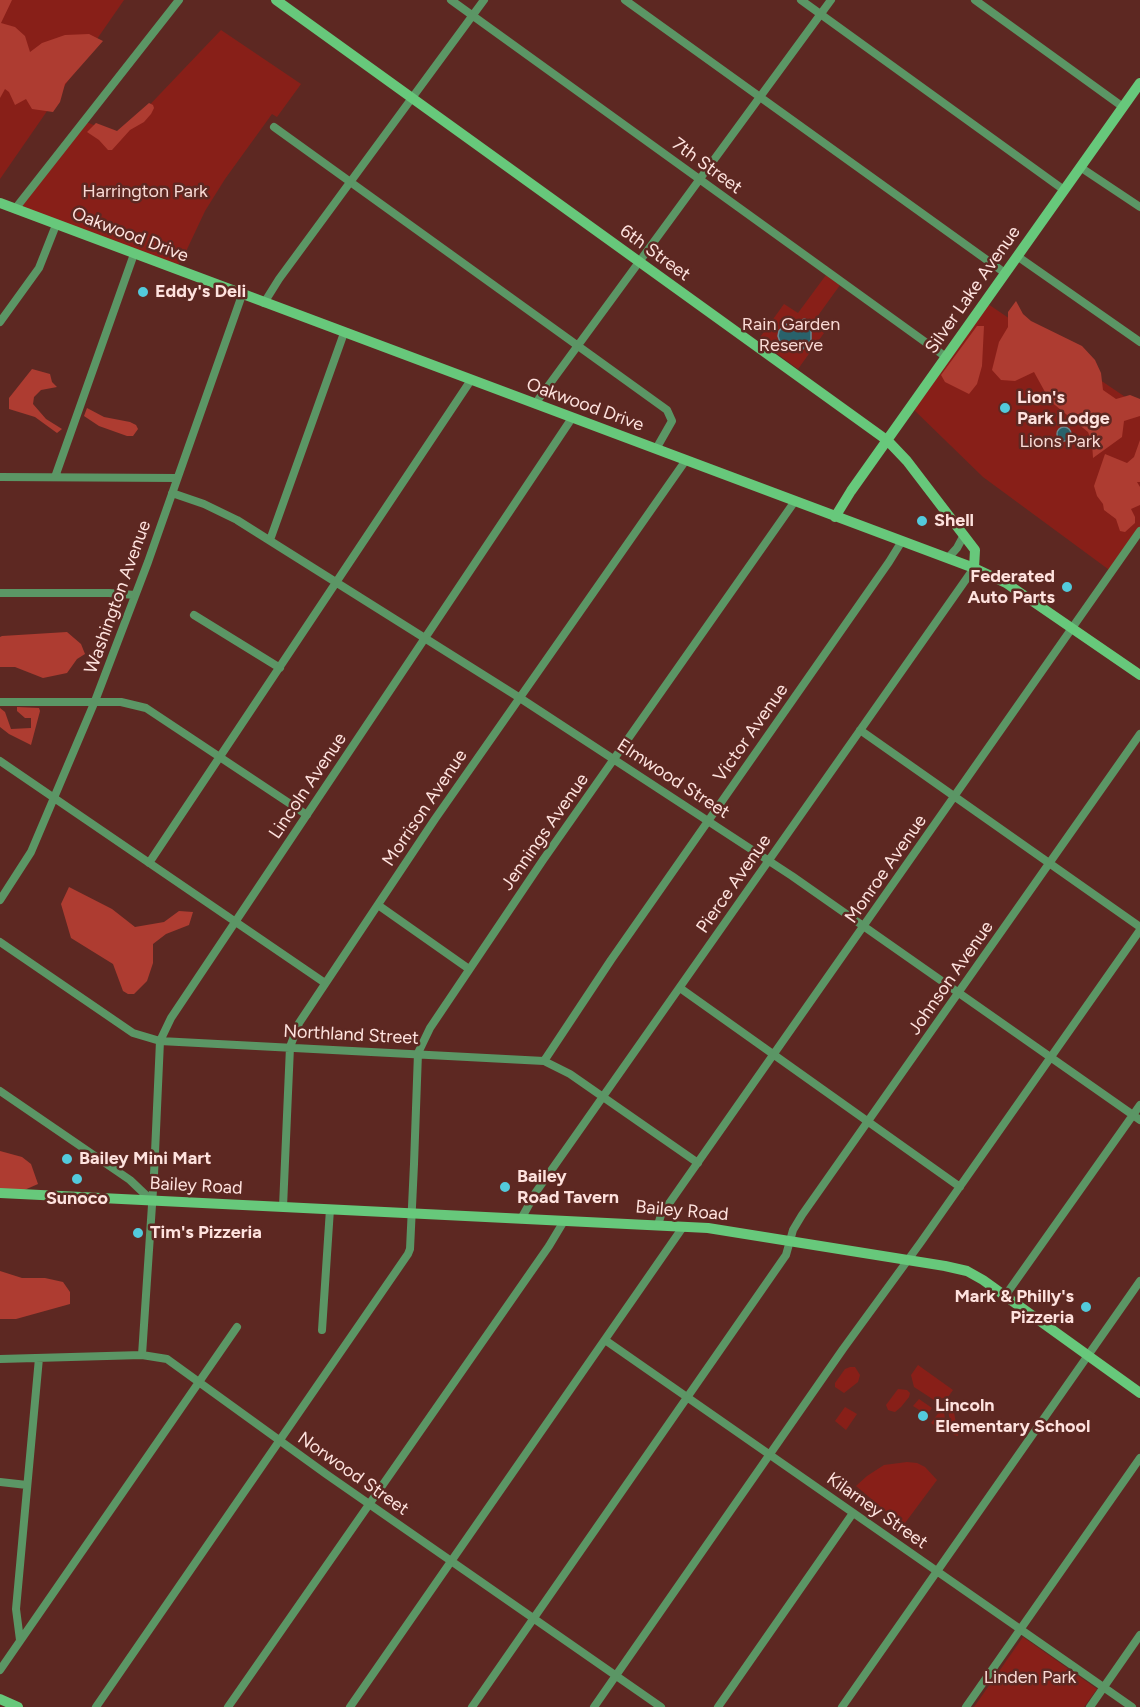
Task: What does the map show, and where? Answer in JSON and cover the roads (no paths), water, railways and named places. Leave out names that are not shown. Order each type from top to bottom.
[{"type":"street","points":[[15,209],[179,0]]},
{"type":"street","name":"6th Street","points":[[276,0],[888,441],[907,461],[975,550],[974,568]]},
{"type":"street","name":"7th Street","points":[[451,0],[946,357]]},
{"type":"street","points":[[264,303],[484,0]]},
{"type":"street","points":[[625,0],[1005,273]]},
{"type":"street","points":[[801,0],[1064,190]]},
{"type":"street","points":[[535,404],[831,0]]},
{"type":"street","points":[[975,0],[1123,107]]},
{"type":"street","name":"Silver Lake Avenue","points":[[835,517],[851,491],[1140,83]]},
{"type":"street","points":[[274,127],[667,410],[672,421],[656,449]]},
{"type":"street","points":[[1080,167],[1140,207]]},
{"type":"street","name":"Oakwood Drive","points":[[0,203],[974,568],[1006,583],[1140,675]]},
{"type":"street","points":[[0,322],[40,267],[56,225]]},
{"type":"street","points":[[55,477],[134,254]]},
{"type":"street","points":[[1017,256],[1140,342]]},
{"type":"street","name":"Washington Avenue","points":[[0,900],[31,852],[95,701],[243,295]]},
{"type":"street","points":[[0,306],[9,310]]},
{"type":"street","points":[[270,540],[344,333]]},
{"type":"street","points":[[149,863],[471,380]]},
{"type":"street","name":"Lincoln Avenue","points":[[142,1355],[160,1041],[171,1018],[572,418]]},
{"type":"street","name":"Morrison Avenue","points":[[283,1207],[290,1047],[299,1023],[520,698],[686,460]]},
{"type":"street","points":[[0,477],[177,478]]},
{"type":"street","name":"Elmwood Street","points":[[172,493],[226,514],[270,540],[615,759],[864,926],[1136,1117]]},
{"type":"street","name":"Jennings Avenue","points":[[96,1707],[402,1265],[410,1249],[418,1053],[430,1028],[795,501]]},
{"type":"street","name":"Monroe Avenue","points":[[658,1225],[661,1215],[1140,531]]},
{"type":"street","points":[[948,558],[964,535]]},
{"type":"street","name":"Victor Avenue","points":[[544,1061],[611,960],[902,541]]},
{"type":"street","name":"Pierce Avenue","points":[[521,1219],[536,1192],[974,568]]},
{"type":"street","points":[[0,593],[135,595]]},
{"type":"street","points":[[194,615],[280,668]]},
{"type":"street","points":[[0,702],[121,702],[146,708],[307,815]]},
{"type":"street","points":[[594,1707],[1140,929],[860,730]]},
{"type":"street","name":"Johnson Avenue","points":[[472,1707],[786,1255],[793,1230],[1140,734]]},
{"type":"street","points":[[0,761],[325,983]]},
{"type":"street","points":[[378,905],[470,969]]},
{"type":"street","name":"Northland Street","points":[[0,942],[133,1033],[160,1041],[544,1061],[570,1074],[604,1096],[698,1163]]},
{"type":"street","points":[[680,988],[960,1187]]},
{"type":"street","points":[[0,1091],[130,1180],[151,1200]]},
{"type":"street","points":[[1005,1296],[1136,1117],[1140,1105]]},
{"type":"street","name":"Bailey Road","points":[[0,1192],[708,1228],[905,1261],[931,1263],[967,1271],[1140,1393]]},
{"type":"street","points":[[322,1329],[330,1209]]},
{"type":"street","points":[[228,1707],[549,1246],[564,1221]]},
{"type":"street","points":[[350,1707],[683,1227]]},
{"type":"street","points":[[842,1707],[1140,1281]]},
{"type":"street","points":[[0,1670],[237,1328]]},
{"type":"street","name":"Kilarney Street","points":[[605,1340],[1132,1707]]},
{"type":"street","name":"Norwood Street","points":[[0,1359],[142,1355],[167,1359],[661,1707]]},
{"type":"street","points":[[20,1640],[16,1610],[39,1358]]},
{"type":"street","points":[[966,1707],[1140,1458]]},
{"type":"street","points":[[0,1482],[27,1485]]},
{"type":"street","points":[[718,1707],[854,1513]]},
{"type":"street","points":[[1090,1707],[1140,1635]]},
{"type":"street","points":[[0,1699],[18,1707]]},
{"type":"water","points":[[805,319],[811,327],[811,340],[802,350],[793,351],[780,342],[779,331],[784,325]]},
{"type":"water","points":[[1061,427],[1067,427],[1071,434],[1067,441],[1061,441],[1057,437],[1057,431]]},
{"type":"place","name":"Eddy's Deli","points":[[143,292]]},
{"type":"place","name":"Lion's Park Lodge","points":[[1005,408]]},
{"type":"place","name":"Shell","points":[[922,521]]},
{"type":"place","name":"Federated Auto Parts","points":[[1067,587]]},
{"type":"place","name":"Bailey Mini Mart","points":[[67,1159]]},
{"type":"place","name":"Sunoco","points":[[77,1179]]},
{"type":"place","name":"Bailey Road Tavern","points":[[505,1187]]},
{"type":"place","name":"Tim's Pizzeria","points":[[138,1233]]},
{"type":"place","name":"Mark & Philly's Pizzeria","points":[[1086,1307]]},
{"type":"place","name":"Lincoln Elementary School","points":[[923,1416]]},
{"type":"park label","name":"Harrington Park","points":[[145,192]]},
{"type":"park label","name":"Rain Garden Reserve","points":[[791,335]]},
{"type":"park label","name":"Lions Park","points":[[1060,442]]},
{"type":"park label","name":"Linden Park","points":[[1030,1678]]}]
